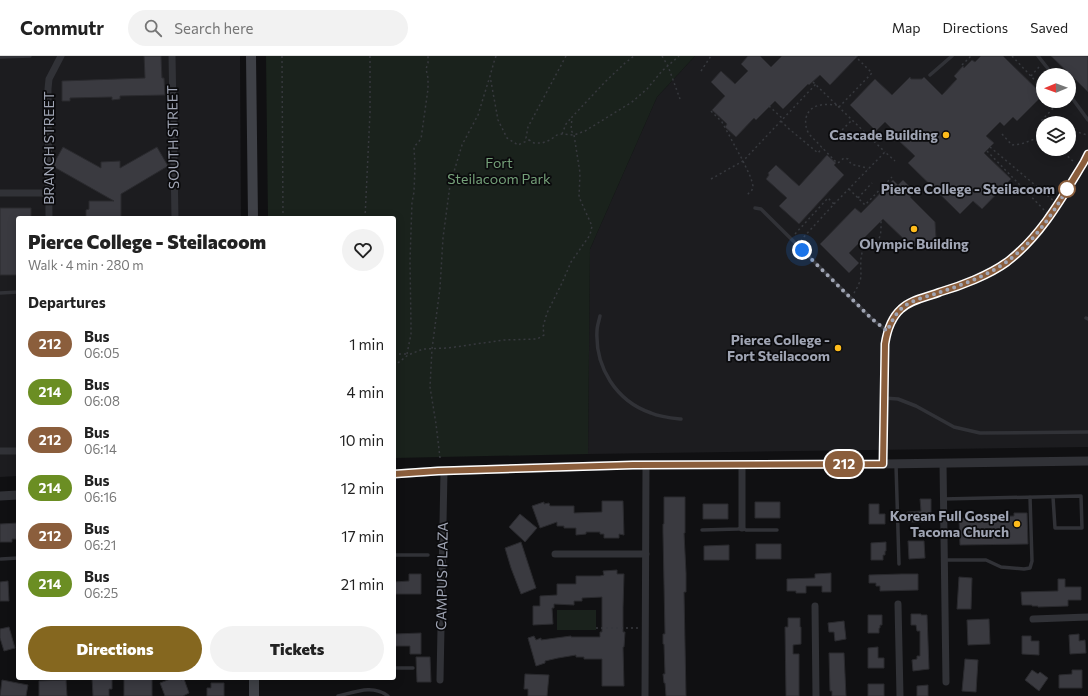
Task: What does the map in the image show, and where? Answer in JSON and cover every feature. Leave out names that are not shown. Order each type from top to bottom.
[{"type":"main road","points":[[251,56],[253,216]]},
{"type":"main road","points":[[254,680],[254,696]]},
{"type":"street","name":"BRANCH STREET","points":[[49,216],[48,89],[50,79],[61,56]]},
{"type":"street","name":"SOUTH STREET","points":[[172,56],[175,216]]},
{"type":"street","points":[[0,193],[48,193]]},
{"type":"street","points":[[0,451],[16,451]]},
{"type":"street","points":[[396,474],[646,465],[896,464],[1088,461]]},
{"type":"street","points":[[943,463],[946,682]]},
{"type":"street","points":[[742,464],[742,528]]},
{"type":"street","points":[[645,696],[646,465]]},
{"type":"street","name":"CAMPUS PLAZA","points":[[440,680],[444,471]]},
{"type":"street","points":[[0,496],[16,496]]},
{"type":"street","points":[[555,554],[646,554]]},
{"type":"street","points":[[898,604],[900,696]]},
{"type":"street","points":[[815,606],[816,696]]},
{"type":"street","points":[[1033,619],[1088,617]]},
{"type":"lane","points":[[0,57],[30,56]]},
{"type":"lane","points":[[930,75],[952,56]]},
{"type":"lane","points":[[1038,56],[1047,68]]},
{"type":"lane","points":[[1076,104],[1088,120]]},
{"type":"lane","points":[[883,464],[885,344],[887,331],[895,316],[902,308],[910,303],[990,272],[1006,262],[1028,242],[1050,216],[1088,154]]},
{"type":"lane","points":[[755,208],[761,209],[872,319],[887,331]]},
{"type":"lane","points":[[0,293],[16,292]]},
{"type":"lane","points":[[600,316],[597,330],[600,358],[604,370],[620,394],[628,401],[650,413],[681,419]]},
{"type":"lane","points":[[884,398],[898,399],[916,406],[954,427],[986,434],[1088,432]]},
{"type":"lane","points":[[896,464],[898,564]]},
{"type":"lane","points":[[943,499],[1081,496],[1082,528],[1055,528],[1053,497]]},
{"type":"lane","points":[[944,560],[986,560],[1001,567],[1024,569],[1030,568],[1032,561],[1030,497]]},
{"type":"lane","points":[[702,530],[742,528],[746,530],[777,530]]},
{"type":"lane","name":"CAMPUS PLAZA","points":[[396,555],[428,555]]},
{"type":"lane","points":[[1,559],[16,558]]},
{"type":"lane","points":[[396,668],[413,668]]},
{"type":"lane","points":[[338,696],[369,689],[377,690],[388,696]]},
{"type":"lane","points":[[358,696],[360,691]]},
{"type":"path","points":[[282,56],[283,216]]},
{"type":"path","points":[[365,216],[370,113],[370,56]]},
{"type":"path","points":[[407,354],[411,334],[410,261],[415,166],[414,147],[422,139],[427,97],[428,78],[426,69],[428,56]]},
{"type":"path","points":[[440,458],[430,388],[432,349],[440,288],[443,238],[450,185],[462,145],[478,115],[496,56]]},
{"type":"path","points":[[566,56],[528,127],[526,138],[534,143],[542,143],[557,135],[574,135],[585,131],[632,102],[647,89],[662,71],[679,56]]},
{"type":"path","points":[[562,134],[566,124],[572,117],[606,81],[634,56]]},
{"type":"path","points":[[662,56],[668,66],[680,99]]},
{"type":"path","points":[[701,71],[710,56]]},
{"type":"path","points":[[839,107],[872,73],[855,56]]},
{"type":"path","points":[[962,65],[971,56]]},
{"type":"path","points":[[1012,56],[1036,82]]},
{"type":"path","points":[[490,76],[498,120],[507,138],[518,145],[529,140]]},
{"type":"path","points":[[813,82],[895,161]]},
{"type":"path","points":[[711,179],[743,161],[816,84]]},
{"type":"path","points":[[837,105],[818,105],[808,112],[806,122],[807,131],[838,163],[844,158],[848,159],[851,164],[863,166],[868,169]]},
{"type":"path","points":[[770,106],[788,128],[818,153],[822,148]]},
{"type":"path","points":[[1046,116],[1053,108]]},
{"type":"path","points":[[711,111],[722,122],[751,178],[753,186],[752,190],[747,195]]},
{"type":"path","points":[[396,364],[408,355],[423,349],[463,347],[504,340],[537,339],[544,335],[543,327],[547,313],[571,262],[590,235],[592,226],[579,197],[580,173],[574,135],[570,124],[572,117]]},
{"type":"path","points":[[835,138],[852,120]]},
{"type":"path","points":[[1076,132],[1087,135]]},
{"type":"path","points":[[1002,134],[1012,145],[1021,144],[1036,138]]},
{"type":"path","points":[[990,147],[1058,204]]},
{"type":"path","points":[[987,151],[1050,216]]},
{"type":"path","points":[[801,240],[885,152]]},
{"type":"path","points":[[1068,156],[1074,162]]},
{"type":"path","points":[[849,189],[866,205],[892,177]]},
{"type":"path","points":[[858,198],[872,183]]},
{"type":"path","points":[[795,234],[828,198],[834,204]]},
{"type":"path","points":[[853,294],[861,277],[860,266],[862,252],[867,246],[874,244],[879,238],[881,221]]},
{"type":"path","points":[[396,354],[412,354]]},
{"type":"path","points":[[596,628],[646,628]]},
{"type":"shaded area","points":[[0,56],[240,56],[241,216],[16,216],[16,476],[0,477]]},
{"type":"shaded area","name":"Pierce College - Fort Steilacoom","points":[[695,56],[1088,56],[1088,447],[588,454],[590,249],[657,97]]},
{"type":"green space","name":"Fort Steilacoom Park","points":[[266,56],[695,56],[657,97],[590,249],[588,454],[396,458],[396,216],[268,216]]},
{"type":"green space","points":[[557,610],[596,610],[596,630],[557,630]]},
{"type":"building","points":[[144,56],[161,56],[162,78],[164,78],[165,95],[120,96],[120,99],[112,100],[112,97],[70,98],[70,101],[62,101],[62,81],[145,78]]},
{"type":"building","points":[[748,56],[760,56],[771,67],[782,56],[858,56],[830,85],[820,75],[809,85],[808,84],[783,109],[775,101],[756,120],[754,118],[736,137],[725,127],[727,124],[712,110],[725,96],[711,82],[721,71],[735,84],[748,71],[741,64]]},
{"type":"building","name":"Cascade Building","points":[[981,56],[1003,56],[1036,88],[1036,102],[1017,121],[1013,117],[1004,126],[1000,122],[986,136],[994,143],[984,153],[1011,179],[982,209],[973,201],[960,214],[908,163],[915,156],[898,140],[901,138],[885,122],[876,131],[850,105],[875,79],[892,95],[910,77],[911,79],[922,79],[924,77],[942,95],[957,79],[954,76],[963,66],[964,68],[972,60],[975,62]]},
{"type":"building","points":[[1051,56],[1088,56],[1088,92],[1076,80],[1076,68],[1063,68]]},
{"type":"building","points":[[63,147],[101,168],[101,162],[120,161],[120,168],[157,147],[168,166],[121,194],[121,216],[86,216],[86,210],[89,209],[89,201],[114,201],[54,167],[54,163]]},
{"type":"building","points":[[827,155],[836,163],[834,165],[844,175],[799,224],[779,206],[787,198],[766,179],[769,175],[768,173],[776,165],[799,186]]},
{"type":"building","name":"Olympic Building","points":[[893,180],[898,185],[903,180],[911,188],[909,189],[913,193],[910,197],[935,222],[936,237],[927,246],[911,246],[883,219],[849,253],[859,263],[849,273],[820,244],[855,208],[861,213]]},
{"type":"building","points":[[0,208],[31,208],[31,216],[16,216],[16,275],[0,275]]},
{"type":"building","points":[[664,497],[685,497],[684,533],[686,592],[684,592],[686,696],[666,696],[663,674],[665,674],[663,644],[663,634],[665,634],[663,533]]},
{"type":"building","points":[[920,499],[931,499],[931,522],[907,522],[907,512],[921,511]]},
{"type":"building","points":[[602,501],[623,501],[624,535],[619,534],[619,538],[604,538],[604,534],[600,534],[600,532],[586,532],[586,534],[576,535],[576,528],[564,528],[564,526],[557,526],[557,522],[540,528],[532,506],[544,502],[544,504],[549,503],[550,506],[574,506],[574,513],[602,512]]},
{"type":"building","points":[[755,502],[780,502],[780,518],[755,518]]},
{"type":"building","points":[[703,504],[728,504],[728,519],[703,519]]},
{"type":"building","points":[[869,504],[879,504],[879,514],[885,514],[885,524],[869,524]]},
{"type":"building","points":[[1014,513],[1027,513],[1028,544],[960,545],[959,518],[1014,516]]},
{"type":"building","points":[[520,514],[537,528],[525,542],[509,527]]},
{"type":"building","points":[[16,523],[16,539],[12,539],[12,542],[0,542],[0,524]]},
{"type":"building","points":[[908,541],[924,541],[925,558],[909,559]]},
{"type":"building","points":[[521,542],[536,588],[521,594],[505,548]]},
{"type":"building","points":[[886,542],[886,551],[885,555],[883,555],[883,560],[871,560],[871,543]]},
{"type":"building","points":[[756,544],[781,544],[781,559],[756,559]]},
{"type":"building","points":[[729,545],[729,560],[704,560],[704,546]]},
{"type":"building","points":[[617,570],[617,574],[624,574],[624,686],[602,686],[602,659],[584,659],[584,657],[576,657],[576,655],[545,661],[545,663],[536,666],[528,638],[534,636],[536,640],[541,638],[541,640],[571,636],[600,637],[600,632],[602,632],[602,597],[582,598],[582,601],[574,601],[574,605],[554,604],[554,608],[552,608],[553,624],[533,625],[533,606],[540,606],[540,596],[557,595],[557,584],[576,584],[576,576],[600,576],[604,575],[603,571]]},
{"type":"building","points":[[831,573],[831,592],[822,592],[822,586],[806,586],[806,593],[787,591],[787,579],[815,578],[815,574]]},
{"type":"building","points":[[409,574],[421,574],[421,594],[396,594],[396,582],[409,581]]},
{"type":"building","points":[[918,574],[918,590],[880,591],[880,586],[876,586],[876,583],[869,583],[869,575]]},
{"type":"building","points":[[959,577],[972,578],[971,609],[957,609]]},
{"type":"building","points":[[1058,579],[1065,579],[1065,587],[1081,587],[1081,600],[1068,600],[1068,606],[1038,607],[1032,605],[1022,605],[1021,592],[1058,591]]},
{"type":"building","points":[[8,581],[9,601],[0,601],[0,582]]},
{"type":"building","points":[[911,614],[927,615],[929,669],[913,671],[912,660],[917,659],[917,656],[920,656],[920,631],[917,631],[916,625],[911,625]]},
{"type":"building","points":[[868,615],[882,615],[882,625],[880,625],[879,633],[868,633]]},
{"type":"building","points":[[788,618],[800,618],[801,644],[793,645],[793,654],[799,654],[799,696],[786,696],[785,627],[788,627]]},
{"type":"building","points":[[989,619],[990,644],[968,645],[967,620]]},
{"type":"building","points":[[844,621],[846,639],[835,641],[834,632],[829,632],[828,623]]},
{"type":"building","points":[[9,627],[15,648],[4,651],[0,638],[0,629]]},
{"type":"building","points":[[421,633],[421,654],[410,654],[410,646],[396,646],[396,634]]},
{"type":"building","points":[[1079,634],[1079,641],[1085,640],[1086,653],[1070,654],[1069,635]]},
{"type":"building","points":[[1022,636],[1031,636],[1031,641],[1039,641],[1039,655],[1022,654]]},
{"type":"building","points":[[878,647],[878,658],[884,658],[884,668],[868,668],[868,648]]},
{"type":"building","points":[[829,653],[844,653],[846,696],[832,696],[832,691],[830,691]]},
{"type":"building","points":[[416,657],[430,657],[431,682],[417,682]]},
{"type":"building","points":[[965,659],[978,660],[976,692],[962,691]]},
{"type":"building","points":[[1032,670],[1038,674],[1040,672],[1048,678],[1039,691],[1025,680]]},
{"type":"building","points":[[1072,670],[1082,670],[1082,688],[1059,688],[1059,675],[1072,674]]},
{"type":"building","points":[[525,674],[549,675],[547,696],[528,696],[528,689],[524,689]]},
{"type":"building","points":[[2,680],[28,685],[26,696],[0,696]]},
{"type":"building","points":[[66,680],[67,696],[39,696],[39,681]]},
{"type":"building","points":[[92,680],[112,680],[112,689],[109,689],[109,696],[93,696]]},
{"type":"building","points":[[124,680],[152,680],[152,696],[124,696]]},
{"type":"building","points":[[168,680],[184,680],[189,693],[183,696],[165,696],[160,683]]},
{"type":"building","points":[[211,683],[224,683],[224,696],[207,696],[207,688],[211,688]]},
{"type":"building","points":[[868,684],[884,684],[884,696],[868,696]]},
{"type":"building","points":[[928,685],[928,696],[917,696],[917,686]]},
{"type":"bus line","name":"212","points":[[396,474],[438,471],[633,465],[883,464],[885,344],[887,331],[895,316],[902,308],[910,303],[990,272],[1006,262],[1028,242],[1052,214],[1088,154]]},
{"type":"place","name":"Cascade Building","points":[[946,135]]},
{"type":"place","name":"Pierce College - Steilacoom","points":[[1067,189]]},
{"type":"place","name":"Olympic Building","points":[[914,229]]},
{"type":"place","name":"Pierce College - Fort Steilacoom","points":[[838,348]]},
{"type":"place","name":"Korean Full Gospel Tacoma Church","points":[[1017,524]]},
{"type":"route","points":[[802,250],[872,319],[887,331],[895,316],[902,308],[910,303],[990,272],[1006,262],[1028,242],[1050,216],[1067,189]]}]
